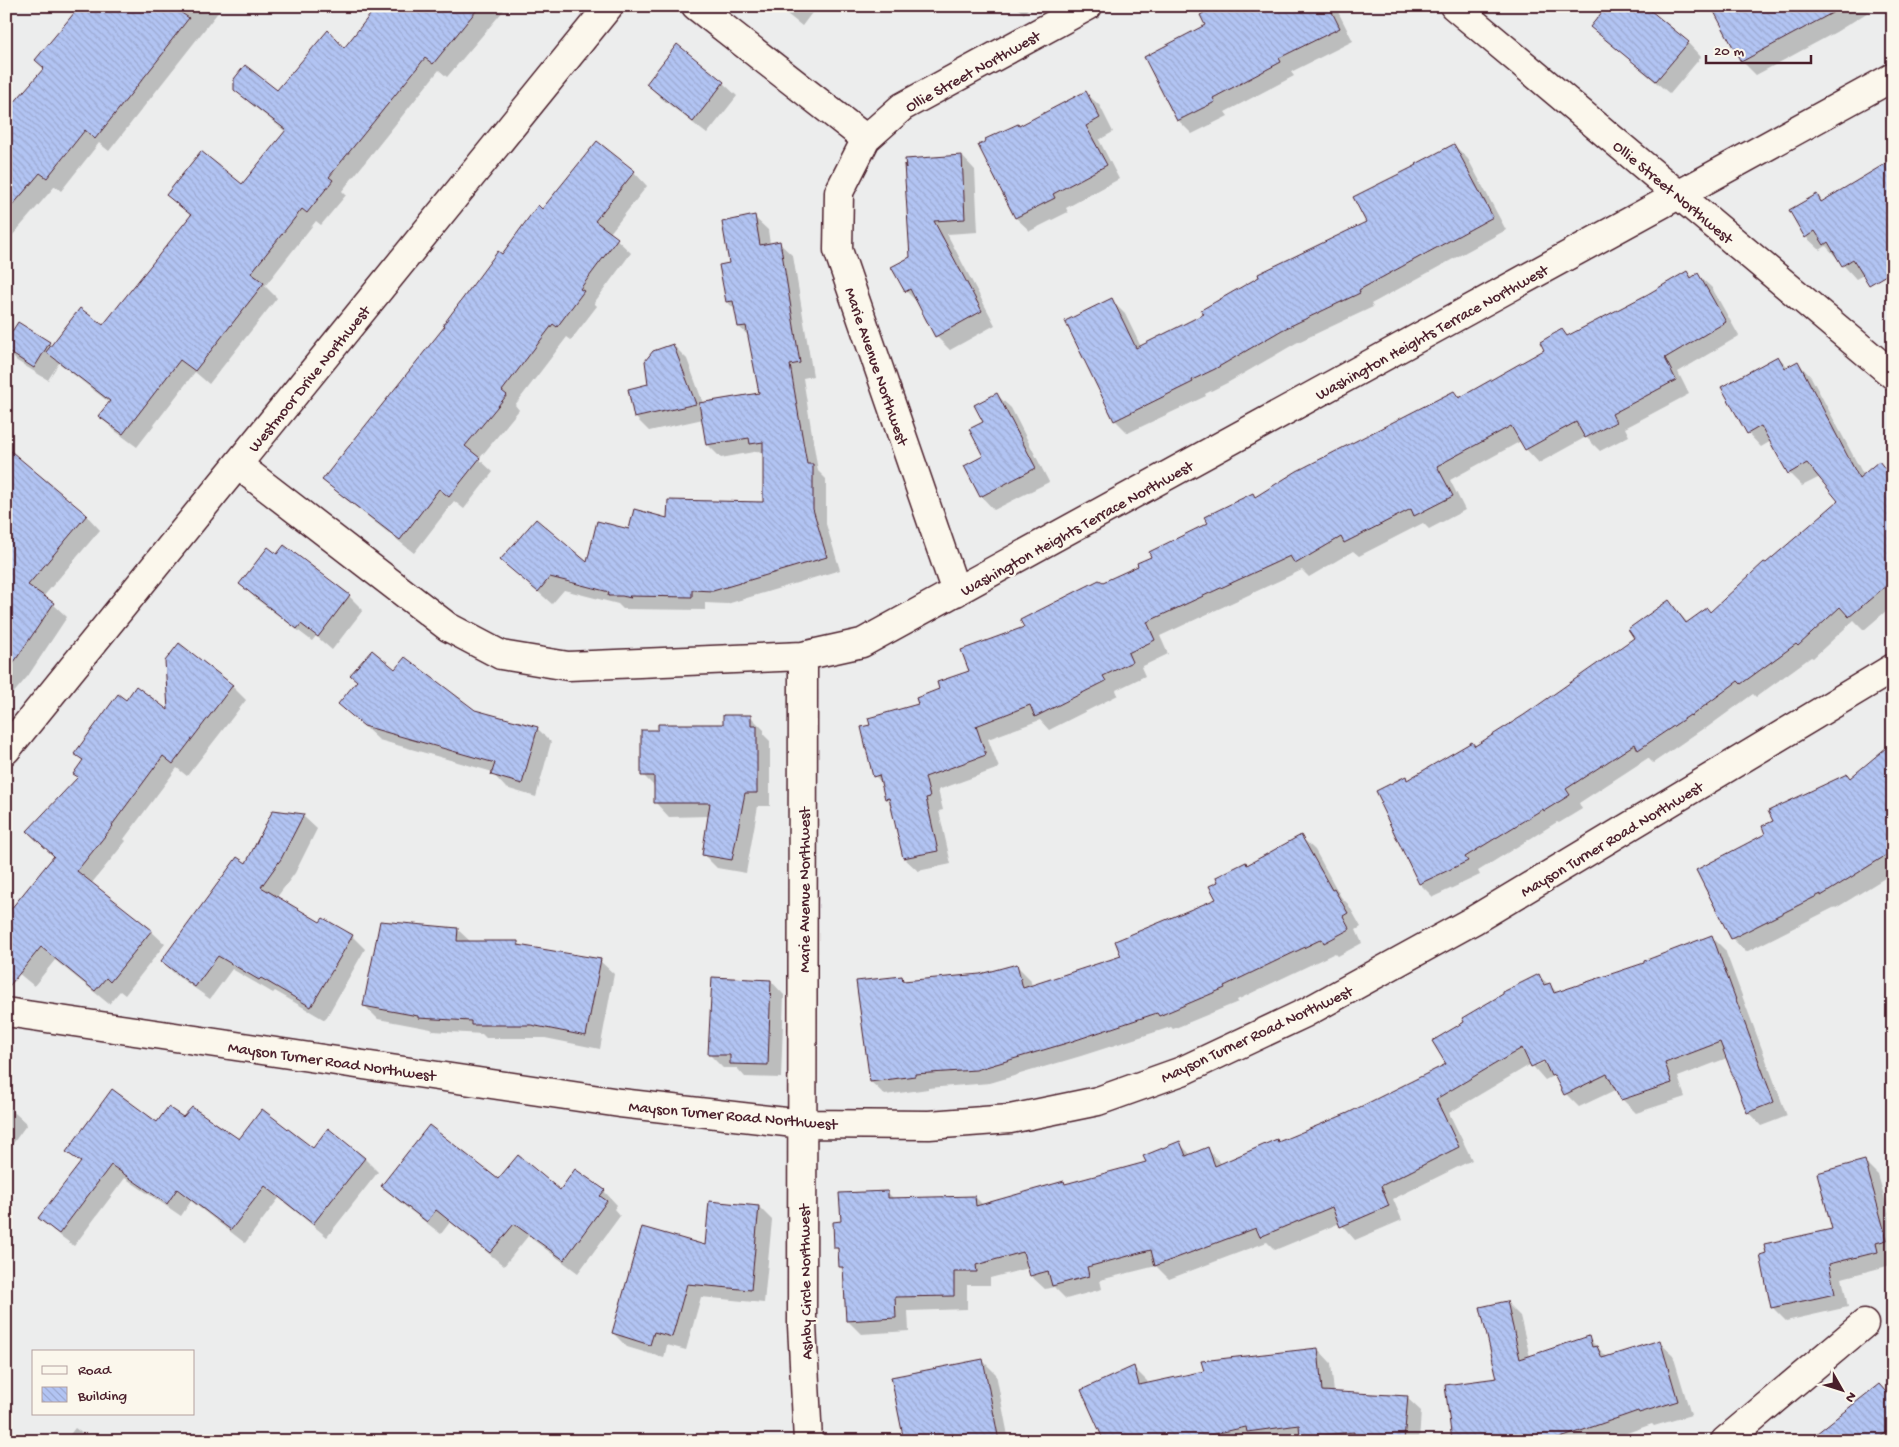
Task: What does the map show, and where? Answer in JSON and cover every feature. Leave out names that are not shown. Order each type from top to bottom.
[{"type":"street","name":"Westmoor Drive Northwest","points":[[6,750],[609,6]]},
{"type":"street","points":[[696,6],[866,139]]},
{"type":"street","name":"Ollie Street Northwest","points":[[866,139],[902,107],[1088,6]]},
{"type":"street","name":"Ollie Street Northwest","points":[[1454,6],[1893,375]]},
{"type":"street","name":"Washington Heights Terrace Northwest","points":[[238,464],[448,627],[501,655],[568,666],[803,656],[862,643],[1893,77]]},
{"type":"street","name":"Marie Avenue Northwest","points":[[866,139],[840,192],[838,250],[956,592]]},
{"type":"street","name":"Marie Avenue Northwest","points":[[803,656],[803,1124]]},
{"type":"street","name":"Mayson Turner Road Northwest","points":[[6,1012],[620,1103],[803,1124],[930,1125],[1010,1119],[1098,1101],[1182,1071],[1305,1013],[1474,920],[1893,668]]},
{"type":"street","name":"Ashby Circle Northwest","points":[[803,1124],[802,1325],[808,1441]]},
{"type":"street","points":[[1725,1441],[1864,1324]]},
{"type":"building","points":[[80,6],[171,6],[189,18],[95,139],[85,130],[47,178],[40,173],[6,213],[6,112],[44,68],[35,60]]},
{"type":"building","points":[[377,6],[480,6],[433,64],[425,58],[329,177],[333,180],[307,213],[302,209],[251,273],[264,283],[195,371],[180,360],[123,434],[98,416],[110,401],[46,352],[80,308],[103,325],[191,215],[166,195],[201,151],[242,184],[286,130],[234,90],[234,79],[245,65],[277,90],[328,30],[344,48]]},
{"type":"building","points":[[1216,6],[1329,6],[1340,28],[1279,58],[1281,62],[1213,98],[1215,102],[1177,121],[1144,57],[1205,25],[1200,15]]},
{"type":"building","points":[[1607,6],[1645,6],[1689,42],[1656,81],[1590,27]]},
{"type":"building","points":[[1711,6],[1845,6],[1741,62]]},
{"type":"building","points":[[677,44],[724,82],[693,122],[646,84]]},
{"type":"building","points":[[1086,91],[1100,118],[1086,126],[1107,165],[1053,194],[1055,198],[1015,218],[978,145],[986,141],[985,139],[1018,124],[1019,126]]},
{"type":"building","points":[[597,141],[635,171],[595,221],[618,238],[580,289],[584,291],[557,327],[553,324],[502,391],[507,395],[465,446],[480,458],[449,497],[439,489],[400,540],[322,480],[445,326],[443,325],[498,251],[502,254],[538,205],[542,209]]},
{"type":"building","points":[[1454,144],[1493,217],[1359,290],[1360,293],[1282,330],[1215,369],[1192,380],[1193,382],[1114,421],[1065,321],[1112,298],[1136,348],[1204,314],[1201,310],[1259,277],[1258,274],[1366,222],[1353,197]]},
{"type":"building","points":[[962,155],[965,219],[934,221],[982,311],[935,337],[910,289],[905,292],[891,267],[910,257],[904,164],[906,168],[905,159]]},
{"type":"building","points":[[1893,159],[1893,271],[1869,285],[1853,259],[1842,266],[1828,242],[1824,245],[1815,231],[1805,238],[1789,210],[1817,194],[1821,202]]},
{"type":"building","points":[[755,215],[760,245],[780,241],[800,363],[790,365],[807,464],[813,464],[813,509],[827,557],[713,591],[692,590],[692,597],[629,596],[631,598],[608,596],[609,592],[550,577],[538,592],[500,560],[536,519],[587,562],[597,521],[629,529],[634,509],[667,518],[668,500],[763,502],[763,442],[750,444],[749,438],[706,445],[699,403],[759,393],[746,326],[738,327],[733,301],[726,302],[719,265],[729,263],[722,222]]},
{"type":"building","points":[[1687,271],[1691,278],[1698,273],[1726,322],[1665,358],[1676,380],[1612,414],[1616,422],[1585,438],[1576,422],[1525,450],[1511,426],[1437,466],[1453,496],[1414,516],[1411,509],[1344,543],[1341,537],[1295,564],[1290,556],[1147,622],[1155,640],[1128,653],[1132,662],[1103,676],[1106,681],[1035,717],[1030,705],[976,726],[986,755],[925,777],[930,797],[926,798],[938,851],[903,858],[889,798],[885,799],[879,775],[873,777],[861,727],[870,725],[868,718],[918,704],[916,698],[939,689],[937,682],[969,671],[961,650],[1024,627],[1020,620],[1099,580],[1103,582],[1138,566],[1137,563],[1151,557],[1149,552],[1208,523],[1204,517],[1253,493],[1255,497],[1297,471],[1454,391],[1459,398],[1544,350],[1540,342],[1562,329],[1567,336],[1648,294]]},
{"type":"building","points":[[18,322],[50,342],[34,368],[6,350],[6,341]]},
{"type":"building","points":[[673,344],[696,404],[634,418],[628,389],[648,384],[645,361],[653,351]]},
{"type":"building","points":[[1778,356],[1785,368],[1798,361],[1859,478],[1879,461],[1893,479],[1893,580],[1849,617],[1840,607],[1798,646],[1796,644],[1741,684],[1738,681],[1691,716],[1638,750],[1635,744],[1566,789],[1570,795],[1544,811],[1543,809],[1465,857],[1468,861],[1419,884],[1380,804],[1382,803],[1376,791],[1406,776],[1407,780],[1472,742],[1475,746],[1524,715],[1634,638],[1628,629],[1669,600],[1686,623],[1707,608],[1710,612],[1764,562],[1766,563],[1838,501],[1807,463],[1788,474],[1761,426],[1747,434],[1721,387]]},
{"type":"building","points":[[997,393],[1036,468],[980,497],[964,466],[983,456],[969,429],[983,422],[974,405]]},
{"type":"building","points":[[6,447],[87,515],[28,585],[54,603],[6,674]]},
{"type":"building","points":[[284,545],[350,595],[318,637],[301,624],[297,629],[239,584],[268,547],[277,554]]},
{"type":"building","points":[[179,643],[233,685],[173,764],[163,756],[113,826],[77,871],[152,930],[110,982],[106,978],[95,991],[41,947],[6,990],[6,915],[54,856],[27,831],[78,777],[73,774],[83,760],[74,754],[118,694],[126,700],[136,686],[168,710],[165,661]]},
{"type":"building","points":[[372,650],[395,669],[405,657],[475,710],[538,727],[522,784],[491,775],[495,763],[364,726],[338,704],[357,681],[350,675]]},
{"type":"building","points":[[723,715],[751,715],[751,726],[757,726],[757,793],[745,793],[732,860],[702,855],[710,803],[654,803],[654,776],[641,776],[641,730],[658,730],[658,724],[723,724]]},
{"type":"building","points":[[1893,742],[1893,851],[1821,896],[1821,894],[1731,939],[1696,870],[1765,834],[1762,826],[1773,821],[1768,811],[1847,774],[1850,778]]},
{"type":"building","points":[[273,810],[304,814],[281,859],[261,887],[320,922],[323,918],[353,935],[311,1007],[218,956],[195,987],[161,961],[237,857],[246,863]]},
{"type":"building","points":[[1301,835],[1332,890],[1334,889],[1348,913],[1343,916],[1350,929],[1324,943],[1322,939],[1224,986],[1225,988],[1159,1016],[1157,1013],[1067,1043],[976,1070],[915,1074],[915,1076],[870,1082],[856,981],[902,976],[903,981],[980,974],[1017,964],[1023,988],[1121,956],[1115,941],[1216,899],[1209,886],[1218,882],[1216,877],[1246,862],[1247,865]]},
{"type":"building","points":[[380,921],[458,928],[457,941],[518,941],[518,945],[601,959],[586,1036],[531,1025],[471,1025],[471,1021],[418,1018],[418,1016],[363,1006]]},
{"type":"building","points":[[1712,935],[1774,1102],[1747,1113],[1720,1042],[1665,1063],[1672,1083],[1621,1100],[1607,1074],[1564,1095],[1554,1075],[1551,1076],[1544,1061],[1531,1067],[1522,1048],[1436,1099],[1459,1147],[1381,1186],[1389,1206],[1340,1227],[1332,1207],[1260,1237],[1256,1228],[1155,1266],[1151,1250],[1087,1267],[1089,1276],[1052,1286],[1048,1271],[1030,1276],[1023,1252],[976,1265],[977,1272],[954,1272],[954,1296],[895,1297],[896,1318],[846,1321],[843,1267],[839,1267],[838,1248],[834,1248],[833,1222],[841,1221],[839,1193],[888,1191],[888,1198],[975,1196],[976,1206],[1064,1181],[1065,1184],[1146,1162],[1143,1156],[1180,1141],[1186,1156],[1208,1147],[1215,1166],[1277,1139],[1278,1142],[1348,1113],[1446,1064],[1432,1041],[1464,1022],[1462,1018],[1503,994],[1503,992],[1539,974],[1544,985],[1550,983],[1554,993],[1644,963],[1644,961]]},
{"type":"building","points":[[712,977],[771,980],[768,1065],[730,1064],[730,1055],[708,1055]]},
{"type":"building","points":[[112,1089],[157,1122],[168,1107],[183,1117],[192,1107],[239,1139],[262,1109],[313,1148],[328,1128],[365,1158],[313,1224],[265,1186],[231,1230],[177,1189],[167,1204],[111,1165],[59,1234],[38,1218],[81,1162],[66,1152]]},
{"type":"building","points":[[429,1125],[498,1179],[518,1155],[560,1190],[575,1169],[605,1190],[600,1196],[607,1201],[564,1260],[514,1224],[490,1253],[436,1210],[427,1222],[381,1186]]},
{"type":"building","points":[[1865,1160],[1887,1240],[1876,1243],[1878,1252],[1829,1264],[1835,1294],[1771,1308],[1760,1255],[1766,1253],[1764,1244],[1832,1229],[1817,1173]]},
{"type":"building","points":[[709,1201],[759,1206],[751,1290],[687,1284],[672,1337],[654,1332],[650,1345],[612,1333],[642,1227],[705,1245]]},
{"type":"building","points":[[1507,1301],[1520,1359],[1589,1336],[1592,1347],[1597,1346],[1602,1358],[1660,1340],[1678,1401],[1639,1413],[1638,1411],[1552,1441],[1452,1441],[1445,1385],[1497,1378],[1480,1307]]},
{"type":"building","points":[[1318,1348],[1322,1391],[1408,1396],[1404,1441],[1354,1441],[1354,1432],[1300,1437],[1299,1425],[1247,1432],[1246,1427],[1182,1441],[1104,1441],[1081,1390],[1134,1366],[1139,1385],[1204,1371],[1201,1361]]},
{"type":"building","points":[[983,1359],[999,1441],[904,1441],[891,1377]]},
{"type":"building","points":[[1879,1384],[1893,1400],[1893,1427],[1875,1441],[1807,1441]]}]
